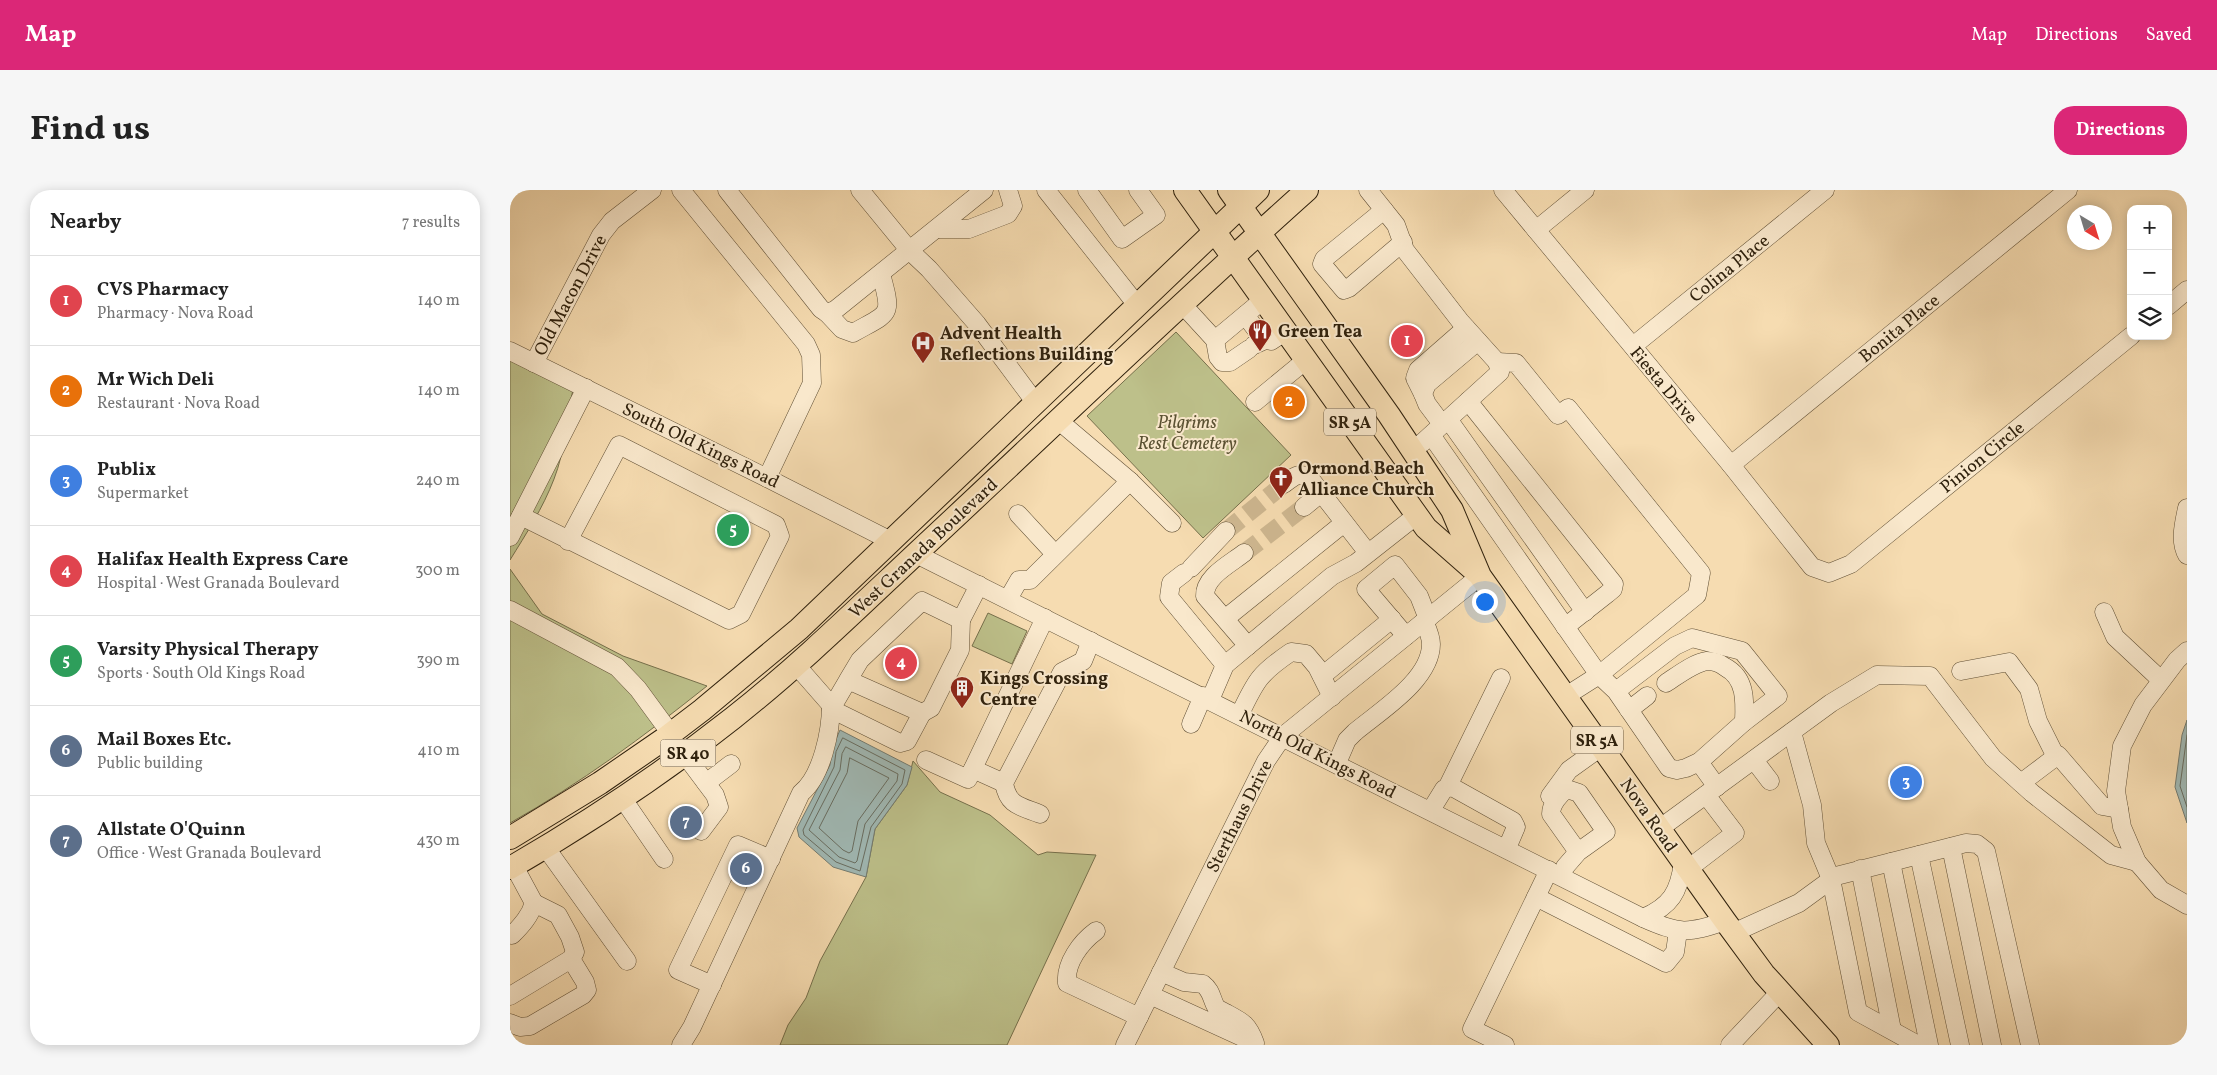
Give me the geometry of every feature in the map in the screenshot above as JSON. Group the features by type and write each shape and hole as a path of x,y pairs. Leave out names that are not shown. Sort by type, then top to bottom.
{"main road":[{"name":"SR 5A","path":"1185,190 1215,232"},
{"name":"West Granada Boulevard","path":"510,838 600,783 671,734 791,636 1137,304 1215,232 1235,198 1258,190"},
{"name":"West Granada Boulevard","path":"512,867 546,848 623,799 687,753 796,665 1059,421 1232,256 1307,190"},
{"name":"SR 5A","path":"1235,198 1259,232"},
{"name":"Nova Road","path":"1215,232 1426,528 1480,576"},
{"name":"Nova Road","path":"1259,232 1452,510 1480,576 1729,927 1780,992 1828,1045"},
{"path":"916,554 920,529 936,498"},
{"path":"874,594 889,563 891,541"},
{"path":"687,753 690,738 697,728 773,668 791,636"},
{"path":"565,836 581,817 666,757 670,746 671,734"}],"street":[{"name":"Old Macon Drive","path":"534,363 601,235 612,221 652,190"},
{"path":"681,190 806,344 811,354 812,383 767,478"},
{"path":"727,190 821,309 842,329 853,333 884,316 889,303 881,274"},
{"path":"860,190 910,251 929,269 977,324 1035,402"},
{"path":"827,313 835,310 881,274 984,190"},
{"path":"937,229 969,228 1008,214 1013,206 1008,190"},
{"path":"1046,190 1137,304"},
{"path":"1087,190 1122,238 1156,215 1138,190"},
{"path":"1368,190 1396,225 1405,250 1466,328 1497,362 1500,372 1413,452"},
{"name":"Fiesta Drive","path":"1503,190 1731,465 1812,567 1829,573"},
{"path":"1536,230 1585,190"},
{"name":"Colina Place","path":"1633,346 1825,190"},
{"name":"Bonita Place","path":"1731,465 2068,190"},
{"path":"1384,210 1324,259 1322,264 1344,290 1349,288 1402,242"},
{"path":"2172,303 2187,290"},
{"path":"1215,340 1263,300"},
{"path":"1182,304 1215,340 1218,356 1222,362 1230,362 1255,345 1267,339 1271,341 1286,331"},
{"path":"1245,315 1255,345"},
{"path":"1466,328 1418,370 1415,378 1427,404 1565,627 1599,675 1616,691 1670,768 1677,770 1699,762 1744,722 1776,698 1777,693 1742,651 1692,638 1675,646 1616,691"},
{"name":"Pinion Circle","path":"1829,573 1851,564 2127,339"},
{"path":"1423,394 1427,384 1478,341"},
{"name":"South Old Kings Road","path":"510,351 891,541"},
{"path":"1254,402 1306,360"},
{"path":"1497,362 1516,363 1558,414 1568,408 1701,573 1697,595 1599,675 1566,696"},
{"path":"510,537 586,388"},
{"path":"1468,401 1614,584 1613,589 1565,627"},
{"path":"1059,421 1130,481 1172,523"},
{"path":"1440,426 1585,612"},
{"path":"521,516 568,541 729,620 741,614 780,536 776,525 619,445 568,541"},
{"path":"1284,484 1295,475 1303,474 1309,477 1368,553"},
{"path":"1015,603 1019,580 1030,580 1130,481"},
{"path":"1304,507 1322,493"},
{"path":"2187,508 2183,531 2184,549 2187,555"},
{"path":"1018,514 1055,554"},
{"path":"1191,724 1225,665 1332,576 1356,562 1417,515"},
{"path":"1226,618 1344,523"},
{"path":"1225,665 1168,597 1171,583 1187,570 1226,531"},
{"path":"1244,553 1210,580 1205,588 1205,596 1226,618 1248,646"},
{"name":"North Old Kings Road","path":"916,554 1284,736 1643,918 1678,931 1729,927 1800,903 1836,876 1966,843 1977,844 1986,851 2030,1045"},
{"path":"1337,763 1347,740 1414,684 1428,658 1431,645 1419,596 1395,565 1366,589 1406,636"},
{"name":"Sterthaus Drive","path":"1125,1045 1266,761 1284,736 1480,576"},
{"path":"831,717 904,743 908,741 960,650 961,620 979,585"},
{"path":"681,1045 692,1027 712,985 801,793 800,783 808,760 860,660 922,601 961,620"},
{"path":"510,610 617,667 638,690 671,734"},
{"path":"2104,612 2115,637 2162,680"},
{"path":"926,760 968,779 1045,618"},
{"path":"1322,676 1392,619"},
{"path":"1040,814 1014,804 1008,798 1004,783 1062,672 1083,661 1092,641"},
{"path":"2187,651 2177,660 2143,705 2122,746 2116,791 2122,827 2137,862 2161,890 2187,905"},
{"path":"1240,714 1254,684 1268,668 1292,652 1306,654 1322,676 1332,697"},
{"path":"1666,683 1681,673 1706,661 1718,662 1731,670 1739,679 1744,693 1744,722"},
{"path":"1961,671 2009,662 2028,689 2038,721 2056,757"},
{"path":"796,665 831,705 831,717"},
{"path":"1659,829 1831,703 1877,675 1930,676 1993,758 2110,855 2137,862"},
{"path":"1431,810 1444,789 1447,788 1501,678"},
{"path":"848,680 926,711"},
{"path":"1629,710 1648,696"},
{"path":"1792,732 1812,805 1816,843 1831,879 1858,1012 1918,1045"},
{"path":"1575,855 1548,826 1543,813 1546,802 1569,770 1601,747"},
{"path":"687,753 715,795 719,807 701,831"},
{"path":"2021,783 2058,755 2102,806 2119,810"},
{"path":"1754,760 1770,781"},
{"path":"1643,918 1659,911 1672,899 1686,866 1736,833 1711,791 1699,762"},
{"path":"706,783 731,764"},
{"path":"973,769 1004,783"},
{"path":"1447,788 1452,787 1513,821 1516,827 1507,848"},
{"path":"1505,1045 1472,1029 1536,897 1555,873 1606,832 1578,793 1566,789 1561,792 1551,809 1551,814 1575,855"},
{"path":"623,799 664,859"},
{"path":"712,985 678,970 738,845 771,859"},
{"path":"1950,847 1992,1045"},
{"path":"546,848 627,961"},
{"path":"1919,855 1960,1045"},
{"path":"1891,862 1929,1045"},
{"path":"510,996 571,960 575,952 570,937 558,915 534,903 512,867"},
{"path":"1860,869 1892,1030"},
{"path":"1536,897 1666,963 1675,952 1678,931"},
{"path":"512,935 531,912 534,903"},
{"path":"1096,930 1083,940 1066,973 1067,983 1139,1017"},
{"path":"510,1023 520,1027 530,1026 583,995 587,990 585,982 571,960"},
{"path":"1161,972 1184,982 1203,984 1212,993 1216,1006 1215,1016"},
{"path":"1730,1045 1780,992"},
{"path":"1150,995 1215,1016 1257,1044"}],"green space":[{"name":"Pilgrims Rest Cemetery","path":"1176,332 1291,455 1203,538 1087,416"},
{"path":"510,358 573,389 558,468 550,490 510,560"},
{"path":"510,569 542,614 623,656 707,686 611,759 562,792 510,823"},
{"path":"988,613 1027,631 1012,664 972,646"},
{"path":"913,761 940,792 990,815 1038,855 1047,852 1096,855 1007,1045 780,1045 788,1025 806,998 820,961 866,877 875,829 907,785"}],"water":[{"path":"2187,720 2187,823 2175,787 2182,735"},
{"path":"840,730 912,767 907,785 875,829 866,877 833,867 799,837 797,828 830,765 831,751"}],"tunnel":[{"path":"1226,531 1284,484"},
{"path":"1244,553 1304,507"}],"place":[{"name":"CVS Pharmacy","path":"1407,341"},
{"name":"Green Tea","path":"1260,352"},
{"name":"Advent Health Reflections Building","path":"923,364"},
{"name":"Mr Wich Deli","path":"1289,402"},
{"name":"Ormond Beach Alliance Church","path":"1281,499"},
{"name":"Varsity Physical Therapy","path":"733,530"},
{"name":"Halifax Health Express Care","path":"901,663"},
{"name":"Kings Crossing Centre","path":"962,709"},
{"name":"Publix","path":"1906,782"},
{"name":"Allstate O'Quinn","path":"686,822"},
{"name":"Mail Boxes Etc.","path":"746,869"}]}
